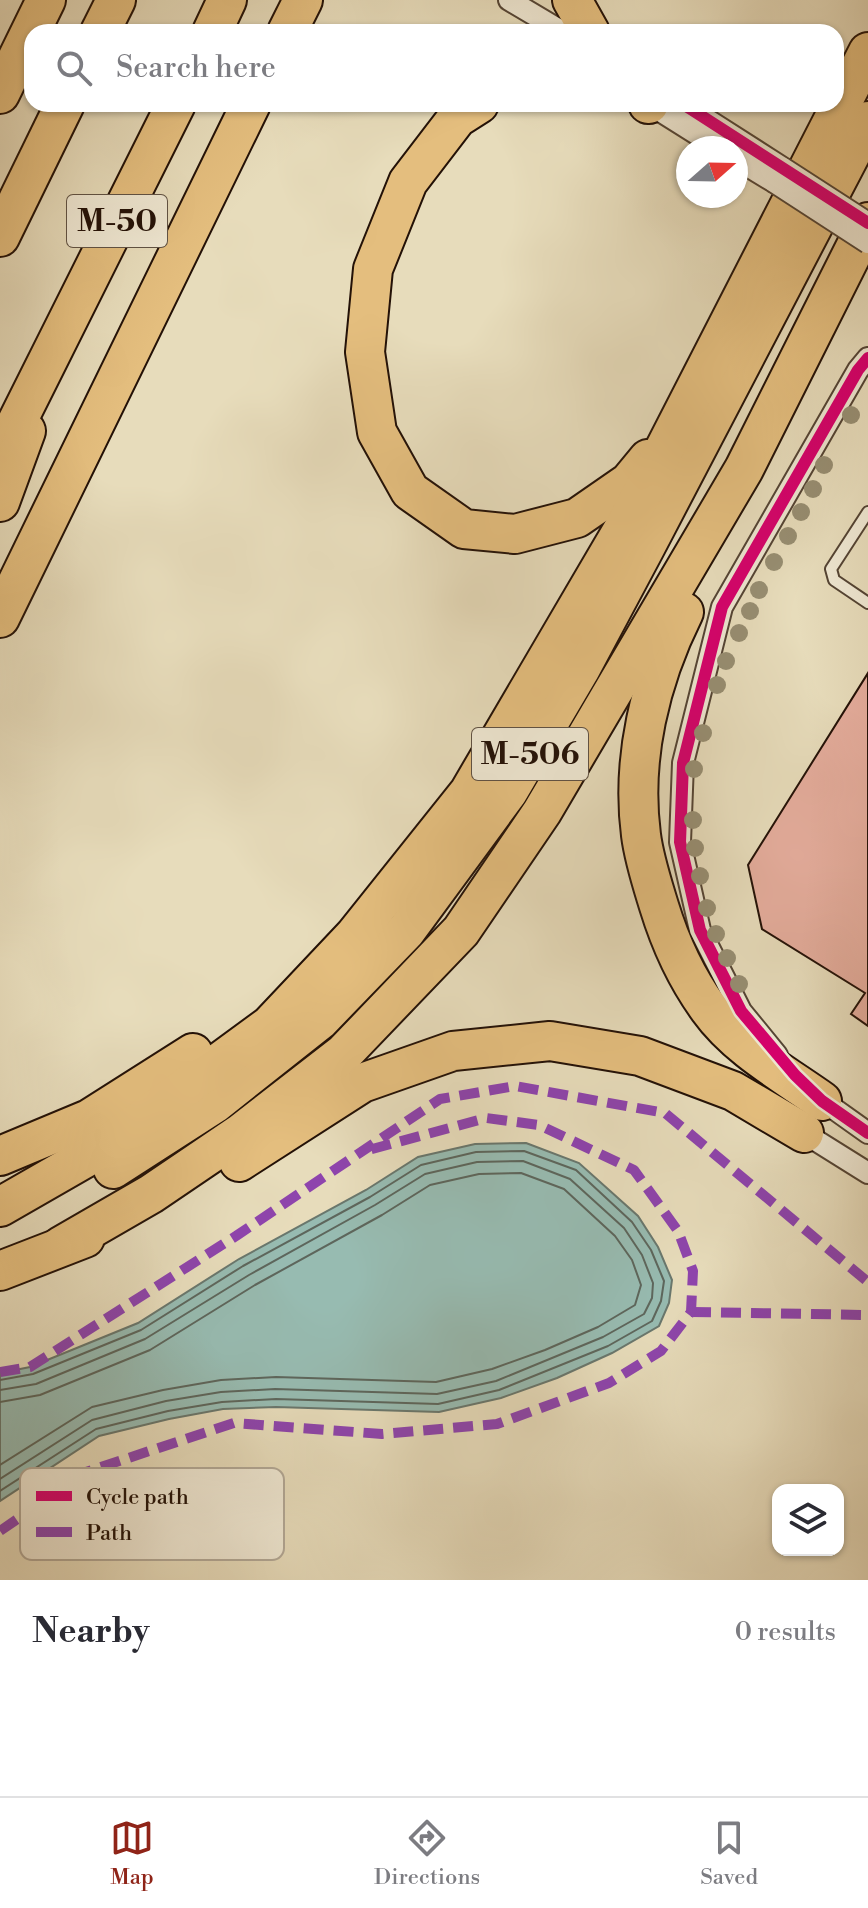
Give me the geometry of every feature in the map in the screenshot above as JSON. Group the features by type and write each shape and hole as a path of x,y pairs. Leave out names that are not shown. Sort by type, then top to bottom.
{"highway":[{"path":"0,46 21,0"},
{"path":"34,24 46,0"},
{"path":"104,24 116,0"},
{"path":"216,24 227,0"},
{"path":"291,24 303,0"},
{"path":"0,94 24,45"},
{"path":"844,99 868,52"},
{"name":"M-50","path":"0,237 61,112"},
{"name":"M-50","path":"0,456 172,112"},
{"path":"0,618 247,112"},
{"path":"466,112 457,118 408,182 373,269 365,352 377,432 410,491 464,529 515,534 577,518 629,482 675,426"},
{"path":"0,1207 101,1149 270,1025 354,936 469,792 626,524 837,112"},
{"name":"M-506","path":"0,1217 105,1175 214,1104 320,1020 406,931 508,792 581,668 868,121"},
{"name":"M-506","path":"0,1271 61,1246 151,1194 241,1133 344,1053 461,931 542,812 744,469 868,223"},
{"path":"0,502 59,338"},
{"path":"744,469 724,532 666,648 647,718 638,800 641,838 667,932 683,966 710,1010 813,1117"},
{"path":"0,1156 89,1119 262,1009 354,936"},
{"path":"61,1246 154,1217 362,1083 453,1051 550,1041 640,1056 813,1117"}],"street":[{"path":"509,0 559,22"},
{"path":"662,112 700,136"},
{"path":"694,112 868,243"},
{"path":"748,164 778,175 868,223"},
{"path":"868,358 858,370 722,607 683,763 680,842 700,930 721,977 741,1011 795,1075 813,1117 868,1173"},
{"path":"813,1117 868,1133"}],"lane":[{"path":"868,512 831,569 834,580 868,603"}],"water":[{"path":"526,1143 579,1163 638,1216 658,1247 672,1280 669,1303 659,1326 612,1353 557,1378 501,1398 439,1412 276,1407 223,1409 99,1436 50,1468 20,1468 20,1488 0,1501 0,1373 30,1367 138,1323 239,1259 366,1190 418,1157 475,1144"}],"building":[{"path":"868,673 868,1026 851,1014 865,993 762,929 748,865"}],"marked path":[{"path":"0,1372 30,1367 236,1236 440,1099 515,1086 665,1113 868,1282"},
{"path":"98,1468 234,1423 382,1434 497,1424 609,1383 661,1351 691,1312 693,1271 678,1231 634,1170 539,1125 486,1118 361,1152"},
{"path":"691,1312 868,1315"},
{"path":"0,1531 20,1517"}],"cycle path":[{"path":"695,112 868,223"},
{"path":"868,358 858,370 722,607 683,763 680,842 700,930 741,1011 795,1075 822,1101 868,1133"}]}
